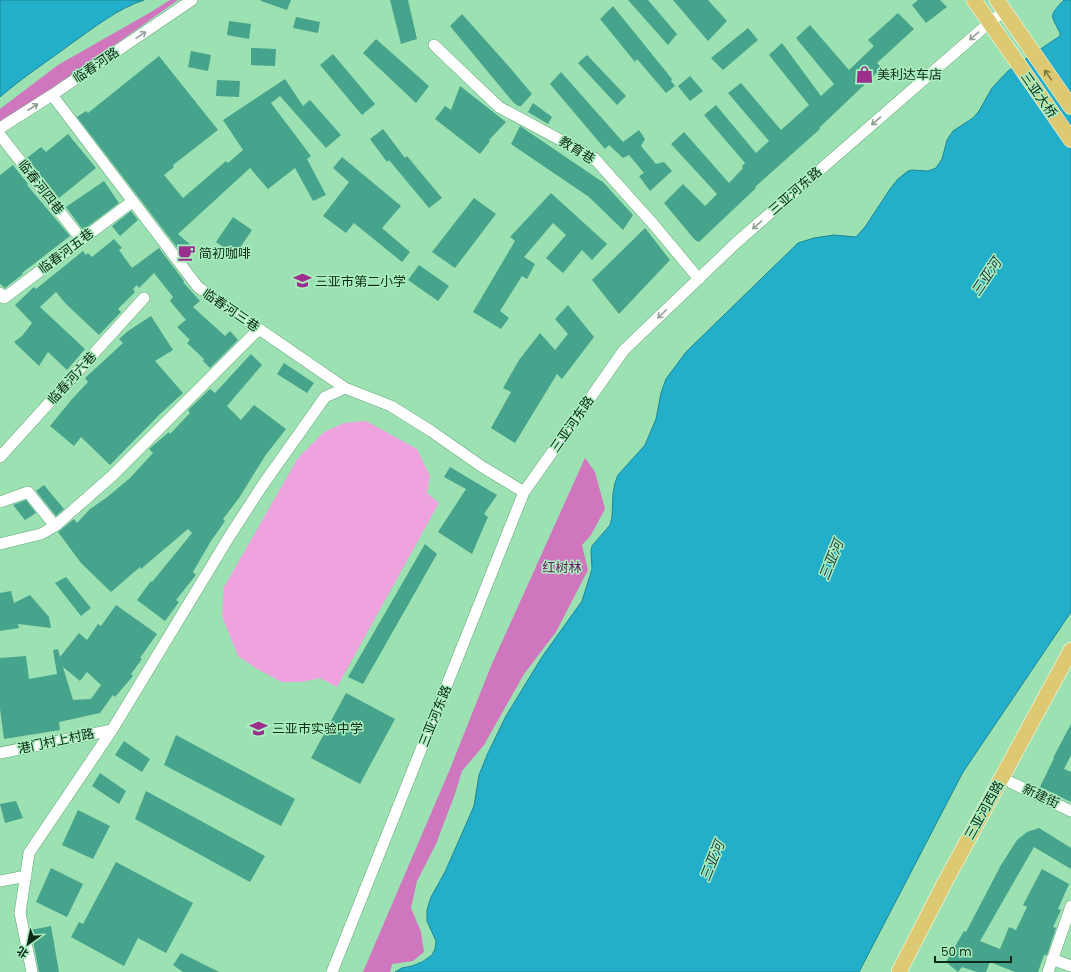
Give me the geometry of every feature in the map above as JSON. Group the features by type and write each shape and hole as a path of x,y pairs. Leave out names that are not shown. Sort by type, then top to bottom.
{"main road":[{"name":"三亚大桥","path":"974,0 1071,140"},
{"name":"三亚大桥","path":"1001,4 1023,40 1071,107"},
{"name":"三亚河西路","path":"899,972 976,824 1071,650"},
{"name":"三亚河西路","path":"909,972 1071,667"}],"street":[{"name":"临春河路","path":"0,128 52,95 192,0"},
{"name":"三亚河东路","path":"332,972 524,492 624,350 737,242 989,23 1001,4"},
{"name":"教育巷","path":"434,45 499,107 594,158 654,225 699,279"},
{"name":"临春河三巷","path":"52,95 198,287 345,388 391,406 524,492"},
{"name":"临春河四巷","path":"0,135 81,239"},
{"name":"临春河五巷","path":"0,293 4,298 133,201"},
{"name":"临春河六巷","path":"0,457 144,298"},
{"path":"0,544 41,534 56,526 112,476 259,329"},
{"path":"31,972 20,913 29,853 112,730 233,530 262,486 325,397 345,388"},
{"path":"0,502 28,492 56,526"},
{"name":"港门村上村路","path":"0,753 112,730"},
{"name":"新建街","path":"1010,782 1071,811"},
{"path":"0,881 26,876"},
{"path":"1048,972 1071,906"},
{"path":"1052,959 1071,966"}],"shaded area":[{"path":"366,421 417,449 430,476 427,493 439,503 337,687 320,678 302,682 282,682 257,669 238,656 222,616 224,587 298,458 324,432 344,423"}],"green space":[{"path":"170,0 178,0 0,126 0,109 58,65"},
{"name":"红树林","path":"585,458 595,472 605,509 591,535 582,545 588,570 556,632 524,674 484,745 462,771 436,844 417,881 411,908 421,932 424,952 413,961 392,964 390,972 363,972 450,769 491,666"}],"water":[{"path":"0,0 144,0 115,13 0,97"},
{"name":"三亚河","path":"1064,0 1071,0 1071,612 963,772 859,972 395,972 402,968 422,962 432,955 435,949 436,941 427,921 427,910 431,897 445,872 474,806 479,775 506,716 542,657 582,601 592,569 592,546 610,525 612,517 613,493 618,475 645,445 656,419 661,393 666,379 686,352 798,243 814,238 834,235 856,237 865,227 898,179 908,171 928,171 936,168 942,159 947,140 953,131 973,118 979,111 992,88 1008,71 1060,36 1053,19 1053,13"}],"building":[{"path":"261,0 291,0 287,10"},
{"path":"390,0 408,0 417,39 401,44"},
{"path":"628,0 648,0 677,34 668,45"},
{"path":"673,0 708,0 727,21 708,41"},
{"path":"918,0 940,0 947,7 926,23 912,5"},
{"path":"613,6 672,79 671,81 675,86 666,93 637,59 635,62 600,19"},
{"path":"898,13 914,29 877,63 882,68 819,128 820,129 755,187 756,188 699,242 695,240 664,203 683,184 705,206 717,194 671,144 684,132 729,183 743,168 742,166 745,163 704,115 716,105 756,153 769,141 728,93 741,83 781,130 809,105 769,55 782,43 821,96 834,84 796,38 810,25 849,70 874,46 868,40"},
{"path":"462,14 532,94 521,106 518,106 513,102 450,26"},
{"path":"296,17 320,22 318,33 293,28"},
{"path":"229,21 251,24 249,39 227,35"},
{"path":"748,28 758,40 723,70 711,58"},
{"path":"376,39 429,86 416,103 363,53"},
{"path":"251,48 276,49 275,66 251,65"},
{"path":"191,51 211,55 208,71 188,67"},
{"path":"333,54 375,104 362,115 320,65"},
{"path":"587,55 626,96 617,105 578,63"},
{"path":"159,56 218,130 173,165 174,167 164,175 183,198 226,161 228,163 243,150 223,120 285,79 303,106 310,100 341,135 326,148 280,96 271,103 311,156 307,159 326,195 313,201 295,168 268,189 250,168 178,234 193,247 185,257 77,117 86,111 88,113"},
{"path":"561,72 623,142 639,130 645,139 641,146 656,164 664,162 672,171 650,191 639,176 644,173 629,155 623,158 609,145 605,149 550,84"},
{"path":"690,76 703,91 690,101 678,86"},
{"path":"217,80 240,81 239,97 216,96"},
{"path":"460,86 506,122 489,140 490,141 480,154 435,119 445,106 451,110"},
{"path":"533,103 552,117 548,124 528,112"},
{"path":"520,126 602,181 633,215 623,230 589,197 511,144"},
{"path":"383,129 405,158 407,156 442,198 429,208 389,160 387,162 370,139"},
{"path":"68,134 96,168 59,198 27,158 41,147 46,152"},
{"path":"342,157 401,206 382,228 410,252 402,262 354,223 346,233 323,216 349,182 333,168"},
{"path":"13,165 28,184 27,185 70,236 5,288 0,284 0,175"},
{"path":"104,181 119,203 83,230 66,207"},
{"path":"551,193 607,244 592,260 582,250 563,273 546,258 566,235 553,223 524,257 535,264 527,279 522,276 500,311 509,318 501,329 473,312 515,241 510,237"},
{"path":"474,198 496,214 455,268 432,252"},
{"path":"131,211 138,220 120,236 112,226"},
{"path":"233,217 252,230 235,255 216,242"},
{"path":"645,228 670,260 619,314 592,280"},
{"path":"114,239 122,248 119,250 132,268 159,248 184,281 183,282 200,301 193,307 225,336 230,331 238,340 210,368 203,361 204,359 187,343 190,340 177,327 186,320 170,301 173,297 154,273 139,288 137,285 133,289 135,292 118,309 121,312 99,335 66,304 56,292 40,307 85,349 67,370 48,352 39,366 14,342 22,336 32,323 15,305 34,287 36,289 83,251 86,255 88,253 92,257"},
{"path":"419,265 449,286 438,301 408,280"},
{"path":"568,305 594,337 562,379 557,374 515,443 491,428 511,392 503,388 519,360 540,333 555,350 568,334 555,319"},
{"path":"151,316 173,350 155,361 183,393 110,465 81,437 74,446 50,426 88,382 85,378 123,343 119,339 128,331"},
{"path":"251,354 262,365 227,406 241,420 254,405 286,429 265,456 239,498 223,519 225,521 211,541 193,572 196,575 176,600 179,602 165,621 137,600 151,581 152,582 192,533 188,529 111,592 81,563 58,532 74,519 77,523 90,509 130,478 153,453 149,449 169,432 170,434 190,413 188,410 210,389 215,393"},
{"path":"284,363 314,383 307,393 277,374"},
{"path":"450,467 497,495 484,514 488,517 472,554 438,532 466,489 444,477"},
{"path":"44,485 64,509 56,516 36,491"},
{"path":"26,500 36,513 25,520 13,505"},
{"path":"425,544 437,554 363,684 348,677"},
{"path":"66,577 91,608 81,616 55,583"},
{"path":"11,591 14,603 30,595 49,617 51,628 18,624 19,628 0,631 0,593"},
{"path":"116,605 157,634 140,658 142,659 131,674 133,676 115,697 113,695 100,713 59,722 60,730 4,739 0,709 0,658 26,656 29,679 57,674 53,650 58,649 60,657 79,633 87,640 98,624 101,626","holes":["63,667 80,681 87,672 101,685 91,699 73,700"]},
{"path":"346,693 395,719 360,784 311,758"},
{"path":"1071,724 1071,755 1064,769 1071,772 1071,802 1040,787"},
{"path":"176,735 295,799 281,826 164,765"},
{"path":"124,741 150,759 142,772 115,755"},
{"path":"100,773 126,791 119,804 92,786"},
{"path":"146,791 265,856 250,882 135,819"},
{"path":"16,801 23,818 5,823 0,804"},
{"path":"78,810 110,826 93,859 62,845"},
{"path":"1039,828 1071,848 1071,869 1034,847 980,941 1000,949 1009,927 1016,930 1027,907 1023,905 1042,869 1069,884 1058,909 1061,910 1053,927 1056,928 1047,955 1044,955 1038,972 1015,972 990,962 986,972 977,972 962,967 958,972 946,962 964,931 966,932 1001,865 1017,840 1027,832"},
{"path":"116,862 193,903 166,953 138,938 124,966 71,937 79,922 83,924"},
{"path":"51,868 83,884 67,917 36,902"},
{"path":"51,926 59,972 39,972 31,930"},
{"path":"181,953 219,972 183,972 173,965"}],"place":[{"name":"美利达车店","path":"864,74"},
{"name":"简初咖啡","path":"186,253"},
{"name":"三亚市第二小学","path":"302,281"},
{"name":"三亚市实验中学","path":"259,728"}]}
